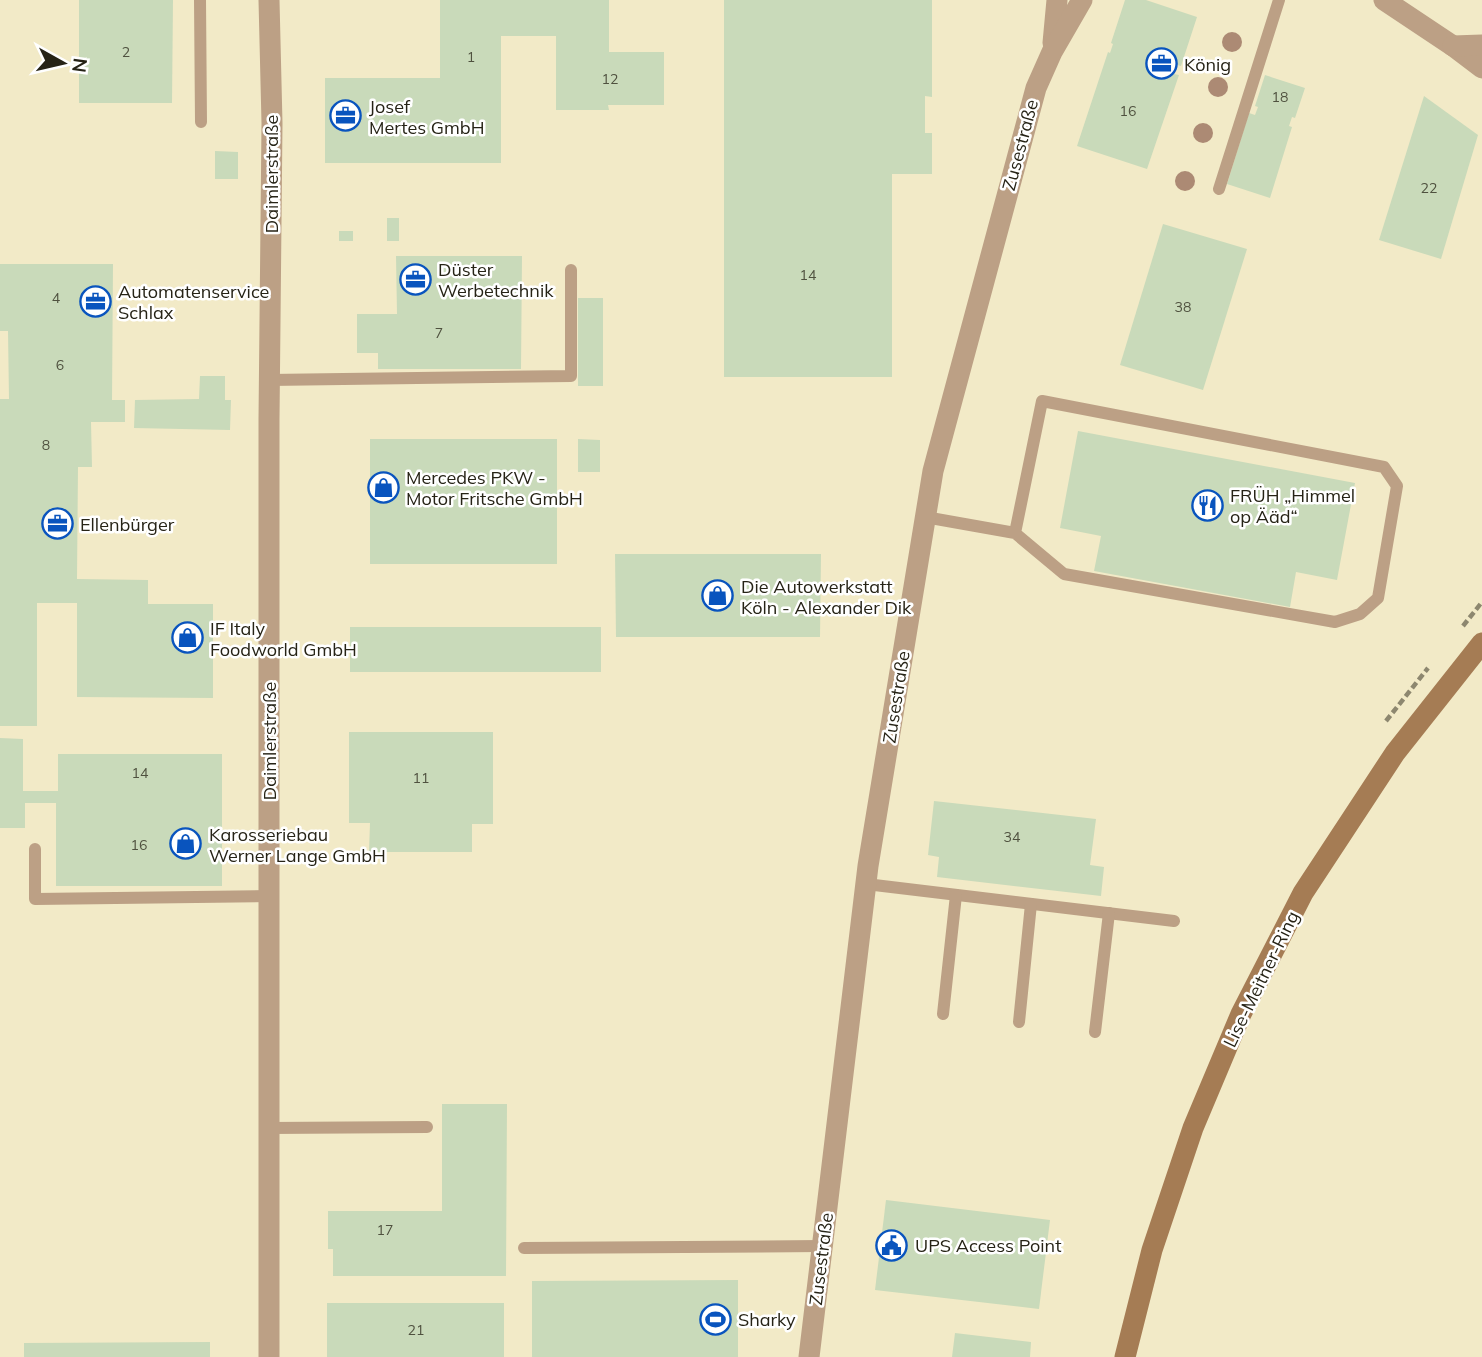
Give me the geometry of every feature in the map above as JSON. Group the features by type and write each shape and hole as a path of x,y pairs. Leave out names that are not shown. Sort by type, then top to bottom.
{"main road":[{"name":"Lise-Meitner-Ring","path":"1125,1357 1152,1250 1185,1153 1241,1014 1303,893 1395,753 1482,643"}],"street":[{"name":"Daimlerstraße","path":"269,1357 270,0"},
{"name":"Zusestraße","path":"1052,52 1057,0"},
{"name":"Zusestraße","path":"809,1357 866,884 933,471 1036,88 1052,52 1082,0"},
{"path":"1384,0 1482,68"},
{"path":"1453,46 1482,45"}],"lane":[{"path":"200,0 201,122"},
{"path":"1219,189 1279,0"},
{"path":"269,380 571,376 571,270"},
{"path":"925,517 1015,533 1064,574 1335,622 1360,614 1378,597 1397,486 1384,467 1042,401 1015,533"},
{"path":"35,849 35,899 269,896"},
{"path":"866,884 1174,921"},
{"path":"943,1014 956,895"},
{"path":"1019,1022 1031,904"},
{"path":"1095,1032 1109,913"},
{"path":"269,1128 427,1127"},
{"path":"524,1248 822,1246"}],"building":[{"path":"79,0 173,0 172,103 79,103"},
{"path":"440,0 609,0 609,52 664,52 664,105 608,105 609,110 556,110 556,36 501,36 501,163 325,163 325,78 440,78"},
{"path":"724,0 932,0 932,97 925,96 925,133 932,133 932,174 892,174 892,377 724,377"},
{"path":"1125,0 1146,0 1197,17 1181,66 1177,65 1174,74 1179,75 1147,169 1077,146 1113,44 1111,43"},
{"path":"1265,75 1305,88 1295,118 1292,117 1289,126 1292,127 1270,198 1227,184 1249,113 1255,115 1258,107 1255,106"},
{"path":"1424,96 1478,135 1441,259 1379,240"},
{"path":"215,151 238,152 238,179 215,179"},
{"path":"387,218 399,218 399,241 387,241"},
{"path":"1163,224 1247,249 1203,390 1120,365"},
{"path":"339,231 353,231 353,241 339,241"},
{"path":"396,256 522,256 521,369 378,369 378,353 357,353 357,314 397,314"},
{"path":"0,264 113,264 112,400 125,400 125,422 91,422 92,467 78,467 77,579 148,580 148,604 213,604 213,698 77,697 77,603 37,603 37,726 0,726 0,399 9,399 8,331 0,331"},
{"path":"578,298 603,298 603,386 578,386"},
{"path":"200,376 225,376 225,400 231,400 230,430 134,428 135,400 199,399"},
{"name":"FRÜH „Himmel op Ääd“","path":"1078,431 1355,483 1337,580 1296,572 1290,607 1094,571 1101,536 1060,528"},
{"path":"370,439 557,439 557,564 370,564"},
{"path":"578,439 600,440 600,472 578,472"},
{"name":"Die Autowerkstatt Köln - Alexander Dik","path":"615,554 821,554 820,637 616,637"},
{"path":"350,627 601,627 601,672 350,672"},
{"path":"349,732 493,732 493,824 472,824 472,852 369,852 370,823 349,823"},
{"path":"0,738 23,739 23,791 58,791 58,754 222,754 222,886 56,886 56,803 25,803 25,828 0,828"},
{"path":"934,801 1096,819 1090,865 1104,867 1101,896 937,877 939,857 928,855"},
{"path":"442,1104 507,1104 506,1276 333,1276 333,1249 328,1249 328,1211 442,1211"},
{"path":"886,1200 1050,1220 1039,1309 875,1290"},
{"path":"738,1280 738,1357 532,1357 532,1281"},
{"path":"327,1303 504,1303 504,1357 327,1357"},
{"path":"955,1333 1031,1342 1030,1357 952,1357"},
{"path":"210,1342 210,1357 24,1357 24,1343"}],"place":[{"name":"König","path":"1161,64"},
{"name":"Josef Mertes GmbH","path":"346,116"},
{"name":"Düster Werbetechnik","path":"415,279"},
{"name":"Automatenservice Schlax","path":"95,301"},
{"name":"Mercedes PKW - Motor Fritsche GmbH","path":"383,487"},
{"name":"FRÜH „Himmel op Ääd“","path":"1207,505"},
{"name":"Ellenbürger","path":"57,524"},
{"name":"Die Autowerkstatt Köln - Alexander Dik","path":"718,596"},
{"name":"IF Italy Foodworld GmbH","path":"187,638"},
{"name":"Karosseriebau Werner Lange GmbH","path":"186,844"},
{"name":"UPS Access Point","path":"892,1245"},
{"name":"Sharky","path":"715,1319"}]}
